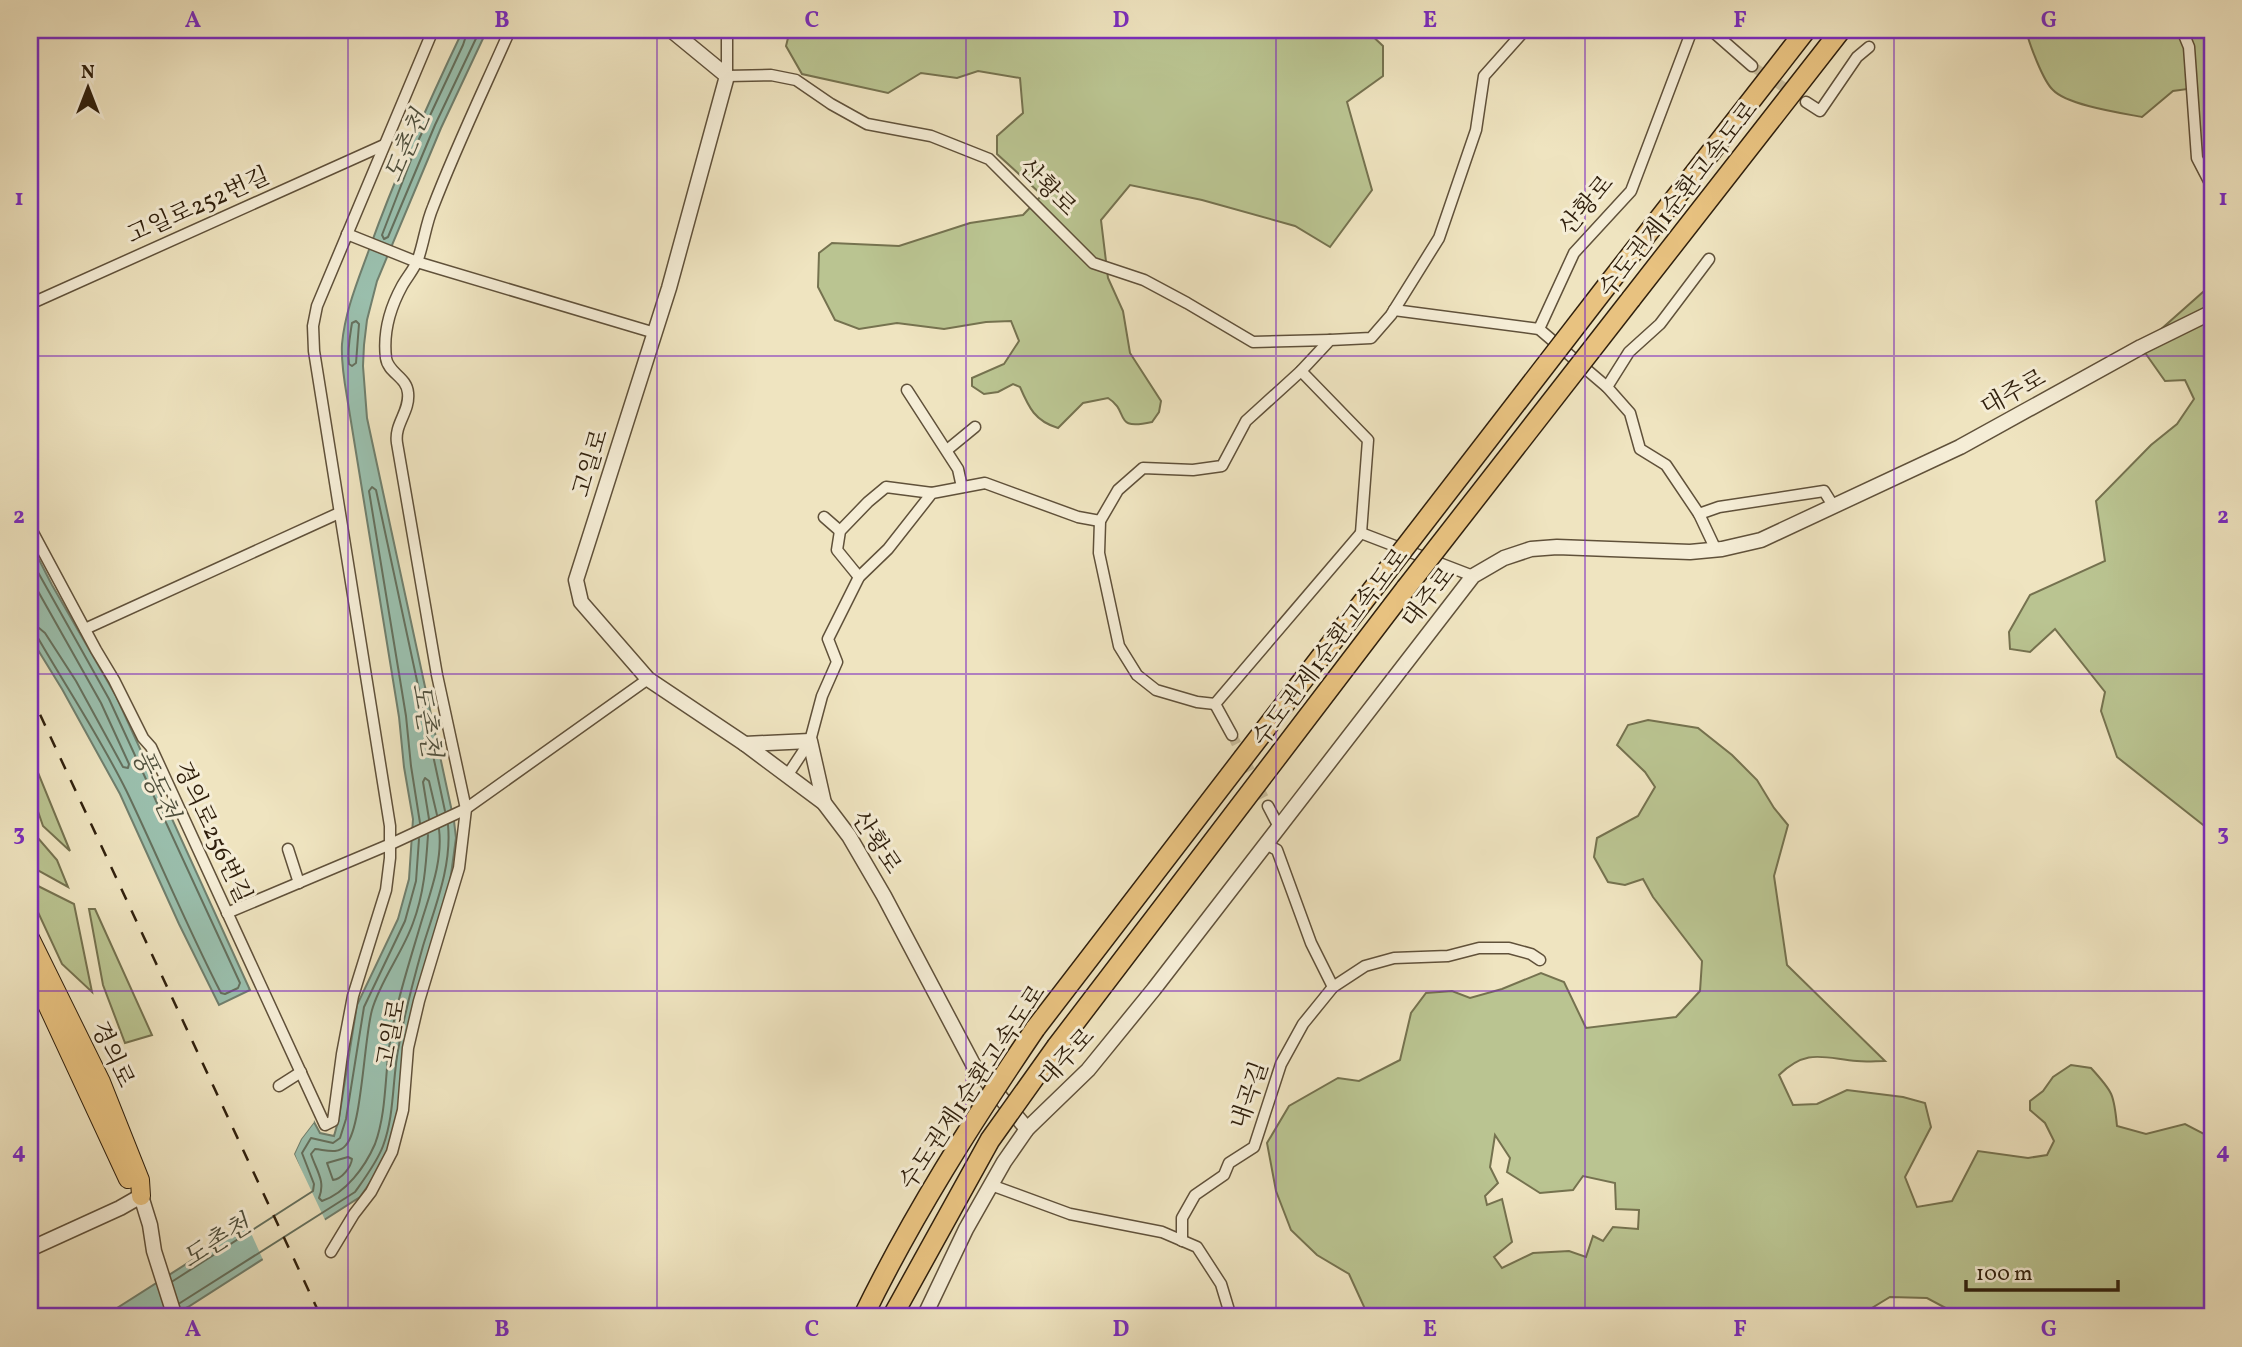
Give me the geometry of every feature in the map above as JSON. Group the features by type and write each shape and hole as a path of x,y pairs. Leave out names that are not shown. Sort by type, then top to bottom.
{"highway":[{"name":"수도권제1순환고속도로","path":"863,1317 929,1192 972,1121 1035,1029 1806,30"},
{"name":"수도권제1순환고속도로","path":"892,1317 990,1140 1057,1046 1406,588 1840,30"}],"main road":[{"name":"경의로","path":"30,938 101,1082 140,1180 141,1196"},
{"name":"경의로","path":"30,968 123,1170 141,1196"}],"street":[{"path":"391,844 314,351 313,326 317,306 433,30"},
{"path":"414,261 432,209 510,30"},
{"path":"671,30 727,76"},
{"name":"고일로","path":"727,30 727,76 696,196 576,580 581,602 648,679 788,776"},
{"name":"산황로","path":"727,76 771,75 796,80 867,124 931,136 989,159 1093,263 1144,281 1188,303 1253,342 1371,338 1394,310 1439,238 1476,130 1484,76 1525,30"},
{"name":"산황로","path":"1539,329 1574,253 1631,191 1692,30"},
{"path":"1711,30 1752,66"},
{"path":"2182,30 2189,47 2197,158 2212,187"},
{"path":"1806,102 1820,111 1857,57 1869,47"},
{"name":"고일로252번길","path":"30,303 384,145"},
{"path":"347,234 414,261 655,333"},
{"path":"1607,387 1629,352 1660,324 1709,259"},
{"name":"고일로","path":"331,1252 371,1192 392,1152 403,1110 405,1069 413,1027 460,868 465,809 437,675 395,434 407,408 408,391 405,382 394,373 386,360 387,320 414,261"},
{"path":"1394,310 1539,329 1607,387 1630,413 1640,449 1666,465 1699,514 1716,550"},
{"name":"대주로","path":"924,1317 966,1229 1004,1162 1027,1129 1088,1070 1154,989 1473,576 1504,558 1531,549 1557,547 1690,552 1716,550 1761,540 1960,447 2141,347 2212,312"},
{"path":"1215,704 1197,702 1156,690 1137,675 1119,646 1098,554 1100,521 1118,490 1143,468 1193,470 1222,466 1247,421 1330,340"},
{"path":"1215,704 1361,533 1368,440 1301,371"},
{"path":"906,390 958,469 962,487"},
{"path":"947,450 975,427"},
{"path":"859,577 837,550 840,531 886,487 932,494 985,483 1079,517 1100,521"},
{"path":"1699,514 1719,507 1824,491 1833,506"},
{"path":"788,776 810,741 822,696 837,662 828,639 859,577 888,549 932,494"},
{"path":"85,629 339,513"},
{"path":"824,517 840,531"},
{"name":"경의로256번길","path":"30,527 143,738 151,747 325,1125 333,1121 353,996 386,890 391,844"},
{"path":"1361,533 1473,576"},
{"path":"227,913 391,844 465,809 648,679"},
{"path":"1215,704 1232,736"},
{"path":"745,744 810,741"},
{"path":"810,741 824,803"},
{"name":"산황로","path":"788,776 824,803 849,836 884,896 974,1066 1027,1129"},
{"path":"1268,806 1279,827"},
{"path":"1266,844 1278,850 1311,943 1333,987 1365,966 1394,958 1448,956 1479,948 1509,948 1531,954 1539,960"},
{"path":"288,849 299,883"},
{"name":"내곡길","path":"1182,1241 1182,1218 1195,1195 1224,1175 1228,1163 1254,1147 1281,1064 1303,1024 1333,987"},
{"path":"279,1086 301,1072"},
{"path":"991,1185 1070,1213 1162,1233 1197,1247 1221,1284 1231,1317"},
{"path":"30,1249 141,1196 174,1317"}],"shaded area":[{"path":"790,30 1366,30 1383,46 1383,76 1347,102 1372,190 1330,247 1295,226 1202,200 1130,185 1101,220 1108,278 1123,311 1130,353 1161,401 1159,412 1152,422 1131,424 1123,419 1115,403 1108,398 1083,403 1058,428 1044,422 1034,413 1020,387 1013,384 998,392 984,394 972,386 972,378 1004,364 1019,341 1011,321 944,329 897,323 859,329 835,320 818,287 819,253 832,243 899,246 970,223 1023,215 1042,195 997,154 997,136 1023,113 1020,78 978,71 957,78 921,73 888,93 802,74 786,46"},
{"path":"2026,30 2212,30 2212,171 2204,158 2187,89 2173,91 2142,117 2070,100 2053,90 2045,79"},
{"path":"2212,284 2212,832 2117,757 2101,711 2105,692 2055,629 2030,652 2010,649 2009,632 2030,595 2105,561 2096,501 2151,445 2177,424 2194,399 2185,380 2165,381 2141,347"},
{"path":"1648,720 1698,728 1732,755 1757,780 1788,825 1774,876 1787,965 1885,1061 1816,1057 1798,1061 1779,1075 1793,1105 1817,1104 1847,1090 1903,1097 1925,1103 1931,1127 1905,1177 1917,1207 1952,1201 1978,1151 2028,1158 2047,1155 2054,1141 2045,1123 2030,1110 2030,1101 2043,1091 2053,1077 2071,1065 2091,1068 2111,1094 2117,1126 2146,1134 2185,1124 2212,1138 2212,1317 1985,1317 1955,1313 1927,1298 1890,1297 1857,1317 1364,1317 1366,1311 1349,1274 1317,1255 1291,1230 1276,1191 1267,1143 1289,1106 1338,1078 1359,1081 1400,1060 1411,1013 1426,993 1452,991 1470,998 1502,989 1541,973 1564,982 1586,1028 1676,1017 1700,991 1702,961 1653,897 1643,879 1625,885 1608,882 1594,857 1597,838 1638,816 1655,787 1645,772 1617,745 1628,725","holes":["1495,1135 1510,1158 1507,1172 1540,1193 1573,1190 1583,1176 1615,1183 1616,1209 1639,1210 1638,1229 1613,1227 1603,1241 1593,1236 1586,1257 1569,1251 1533,1253 1502,1268 1494,1257 1512,1242 1502,1199 1487,1205 1485,1196 1498,1183 1490,1167"]},
{"path":"30,753 70,851 43,826 30,788"},
{"path":"30,826 57,860 68,887 30,866"},
{"path":"30,882 74,904 92,992 62,964 30,895"},
{"path":"89,909 95,909 152,1035 125,1043 103,985"}],"water":[{"name":"도촌천","path":"463,30 487,30 441,128 377,281 364,345 367,418 456,838 450,882 390,1149 360,1197 188,1307 166,1317 103,1317 307,1187 294,1154 314,1122 320,1133 334,1136 357,1005 398,919 409,879 413,819 342,364 342,344 353,294 380,219"},
{"name":"풍동천","path":"30,542 116,696 250,990 219,1005 120,794 30,637"}],"pier":[{"path":"313,1119 314,1122 294,1154 326,1222 264,1262 246,1222 303,1186 291,1154 298,1138"}],"tunnel":[{"path":"1752,66 1806,102"},
{"path":"1232,735 1268,806"}],"railway":[{"path":"30,693 321,1317"}]}
